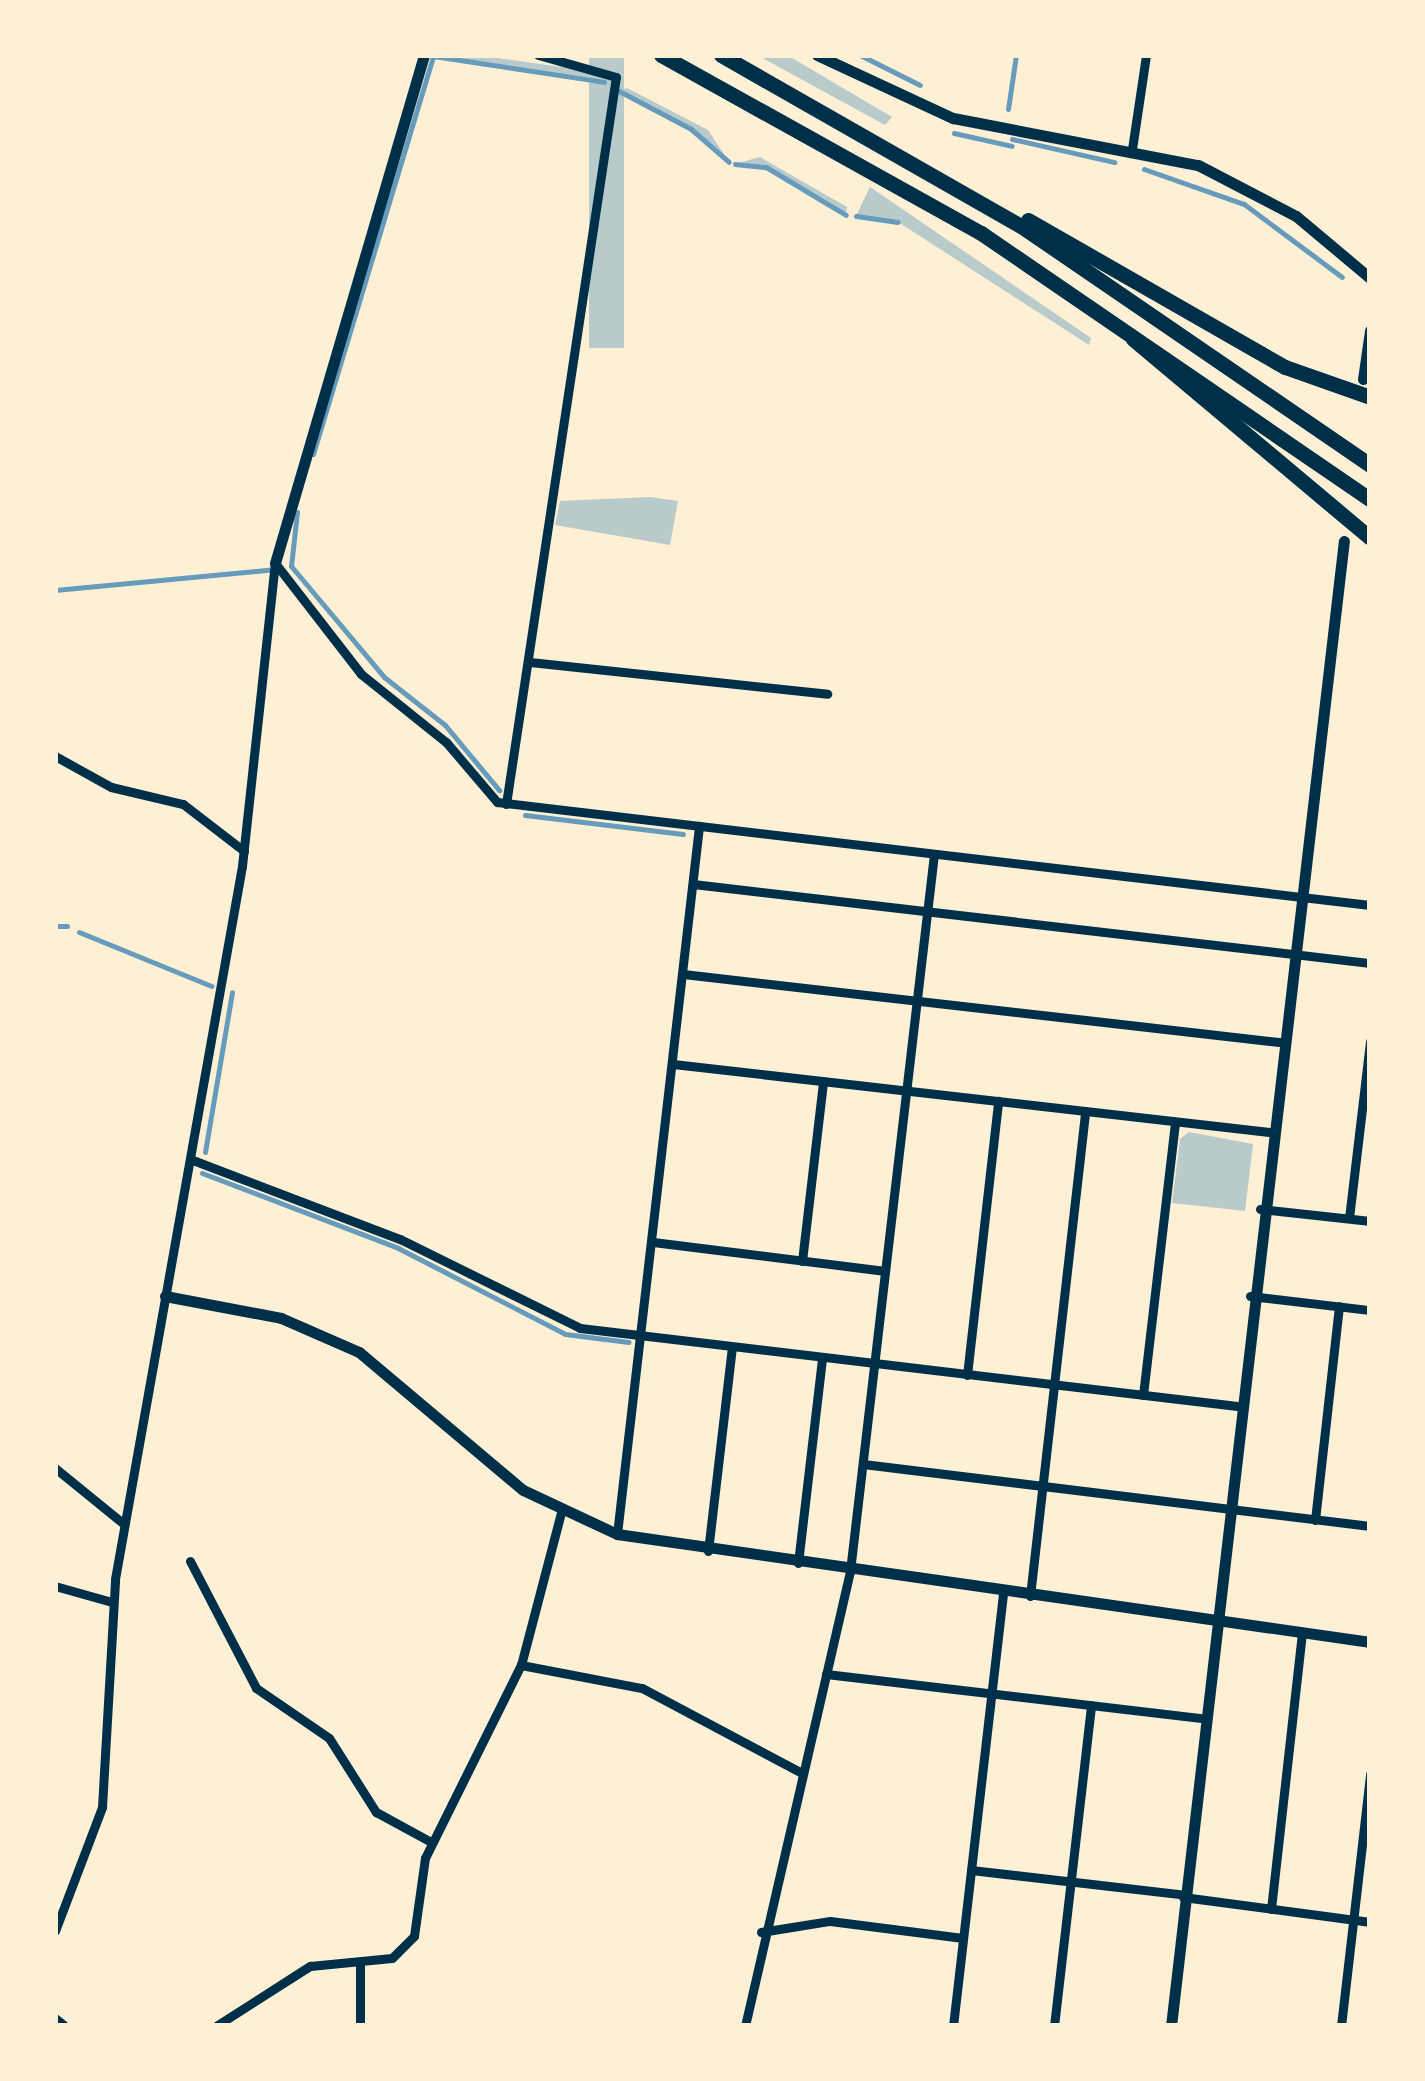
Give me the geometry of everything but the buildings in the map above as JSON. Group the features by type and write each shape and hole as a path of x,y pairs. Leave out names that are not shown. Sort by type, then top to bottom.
{"highway":[{"path":"661,55 894,180 1120,324 1370,500"},
{"path":"721,55 1285,368 1370,397"},
{"path":"969,194 1370,466"},
{"path":"1120,324 1370,538"}],"street":[{"path":"55,1932 102,1807 112,1602 244,851 275,563 424,55"},
{"path":"506,804 616,77 538,55"},
{"path":"817,55 953,118 1132,148 1257,192 1370,278"},
{"path":"1132,148 1146,55"},
{"path":"1363,379 1370,330"},
{"path":"1171,2026 1180,1896 1211,1622 1289,954 1344,542"},
{"path":"275,563 360,674 506,804 1370,905"},
{"path":"530,662 827,694"},
{"path":"55,756 111,786 183,804 244,851"},
{"path":"617,1534 699,826"},
{"path":"745,2026 761,1932 850,1571 934,854"},
{"path":"693,884 1370,963"},
{"path":"683,974 1279,1042"},
{"path":"1350,1218 1370,1041"},
{"path":"673,1064 1269,1132"},
{"path":"802,1261 823,1082"},
{"path":"967,1374 998,1101"},
{"path":"1030,1596 1086,1111"},
{"path":"1144,1395 1176,1122"},
{"path":"190,1159 400,1240 564,1324 642,1337 1238,1406"},
{"path":"1260,1208 1370,1221"},
{"path":"652,1242 886,1272"},
{"path":"164,1296 281,1318 359,1352 494,1469 561,1512 617,1534 798,1564 1370,1642"},
{"path":"1250,1296 1370,1310"},
{"path":"1315,1520 1340,1306"},
{"path":"708,1551 732,1347"},
{"path":"798,1564 822,1358"},
{"path":"863,1464 1370,1526"},
{"path":"55,1468 124,1524"},
{"path":"216,2026 310,1966 392,1958 414,1936 432,1842 520,1664 561,1512"},
{"path":"190,1561 256,1688 328,1738 376,1812 432,1842"},
{"path":"55,1586 112,1602"},
{"path":"953,2026 1003,1593"},
{"path":"1271,1909 1302,1634"},
{"path":"520,1664 642,1688 800,1772"},
{"path":"826,1674 1201,1718"},
{"path":"1054,2026 1091,1705"},
{"path":"1341,2026 1370,1774"},
{"path":"971,1870 1370,1922"},
{"path":"761,1932 830,1921 963,1938"},
{"path":"360,1962 360,2026"},
{"path":"55,2018 65,2026"}],"shaded area":[{"path":"477,55 597,72 604,82 437,57"},
{"path":"589,55 624,55 624,348 589,348"},
{"path":"757,55 787,55 892,117 885,125"},
{"path":"627,88 708,130 729,162 691,129 619,91"},
{"path":"760,157 847,207 846,215 767,167 735,164"},
{"path":"870,187 1091,338 1089,345 898,222 856,216"},
{"path":"650,497 678,501 670,545 555,525 560,501"},
{"path":"1189,1132 1253,1144 1245,1211 1172,1203 1180,1139"}],"waterway":[{"path":"860,55 920,85"},
{"path":"1008,109 1016,55"},
{"path":"313,454 433,56 604,82"},
{"path":"619,91 691,129 729,162"},
{"path":"954,133 1012,146"},
{"path":"1012,139 1114,162"},
{"path":"735,164 766,167 846,215"},
{"path":"1144,169 1244,204 1342,277"},
{"path":"856,216 898,222"},
{"path":"297,512 291,566 384,677 445,725 499,790"},
{"path":"55,590 276,569"},
{"path":"525,815 683,834"},
{"path":"55,926 67,926"},
{"path":"79,932 211,986"},
{"path":"205,1152 232,992"},
{"path":"202,1173 398,1248 565,1334 629,1342"}]}
